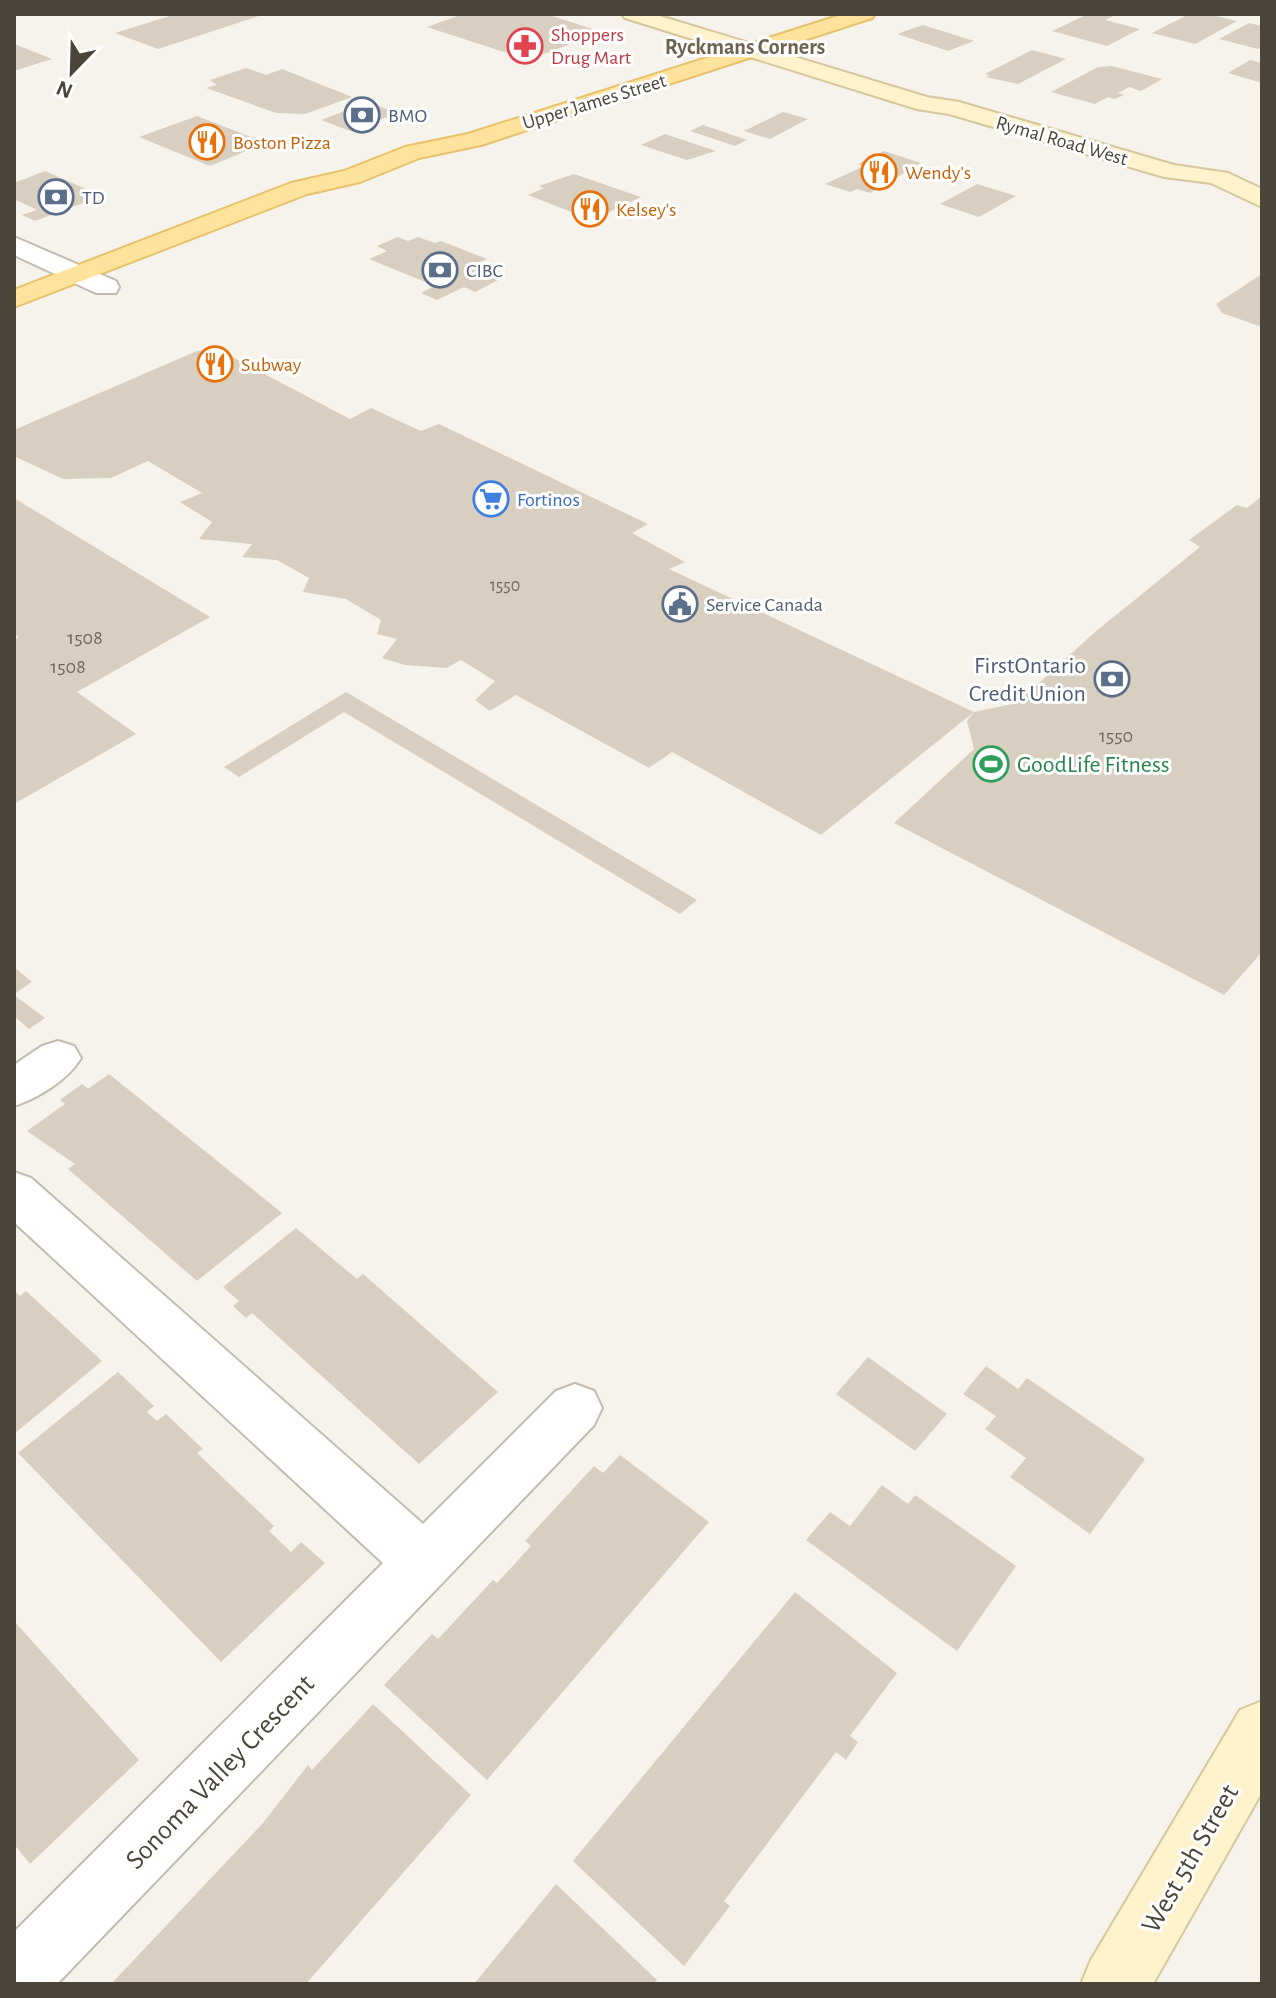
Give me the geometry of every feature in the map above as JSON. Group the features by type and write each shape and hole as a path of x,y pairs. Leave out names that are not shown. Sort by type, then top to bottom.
{"main road":[{"path":"632,14 725,43 757,44"},
{"path":"673,14 757,44"},
{"name":"Upper James Street","path":"757,44 817,14"},
{"name":"Upper James Street","path":"14,299 300,188 351,177 413,152 473,140 757,44 865,14"},
{"name":"Upper James Street","path":"413,152 447,128 725,43"},
{"name":"Rymal Road West","path":"757,44 925,104 951,107 1173,172 1191,187 1217,196 1262,200"},
{"name":"Upper James Street","path":"14,324 320,201 351,177"},
{"name":"West 5th Street","path":"1115,1984 1262,1732"}],"street":[{"path":"14,245 106,287"},
{"path":"14,1088 58,1058"},
{"path":"14,1192 424,1562"},
{"name":"Sonoma Valley Crescent","path":"14,1980 575,1408"}],"building":[{"path":"176,14 262,15 158,49 115,33"},
{"name":"Shoppers Drug Mart","path":"463,14 546,14 602,32 528,60 427,27"},
{"path":"1088,14 1117,14 1105,20 1140,29 1107,46 1052,31"},
{"path":"1189,14 1208,14 1237,21 1195,44 1152,33"},
{"path":"1249,23 1262,26 1262,47 1258,49 1219,39"},
{"path":"923,25 974,41 948,51 897,34"},
{"path":"14,44 52,59 14,71"},
{"path":"1032,50 1066,59 1018,84 986,77 989,75 985,74"},
{"path":"1250,60 1262,63 1262,83 1228,73"},
{"path":"1112,66 1162,79 1141,91 1129,87 1118,93 1124,95 1115,99 1108,97 1095,104 1051,92 1098,67"},
{"path":"246,68 266,75 282,69 352,97 305,114 276,113 206,88 217,85 210,80"},
{"name":"BMO","path":"368,102 397,113 350,131 321,120"},
{"path":"783,112 808,119 770,139 744,131"},
{"path":"197,116 266,143 210,166 139,137"},
{"path":"703,125 747,140 735,146 690,131"},
{"path":"665,134 716,151 687,160 641,145"},
{"name":"Wendy's","path":"884,151 921,163 870,193 857,189 850,192 825,184 864,166 858,164"},
{"name":"TD","path":"45,171 102,196 35,221 22,215 37,210 14,199 14,183"},
{"name":"Kelsey's","path":"574,174 641,197 592,220 528,195 544,188 539,186"},
{"path":"977,184 1016,196 979,217 940,204"},
{"name":"CIBC","path":"398,237 408,241 418,237 435,243 441,241 487,259 472,266 495,274 490,277 498,280 475,292 464,287 437,300 421,293 435,286 369,259 387,251 377,246"},
{"path":"1262,274 1262,327 1222,313 1216,304"},
{"path":"219,350 350,419 371,408 421,431 439,424 648,524 632,533 685,562 669,569 974,712 821,835 672,752 649,768 516,695 490,711 475,700 495,681 461,660 447,668 405,665 382,658 397,639 377,634 381,620 346,599 303,592 309,578 277,560 242,557 252,544 199,539 212,522 180,502 202,493 148,461 111,478 63,479 14,456 14,430 197,351"},
{"path":"1262,496 1262,952 1224,995 894,823 974,749 967,721 974,712 1017,703 1095,632 1200,547 1189,540 1237,505 1247,508"},
{"path":"14,498 210,617 77,692 136,734 14,804 14,640 19,637 14,634"},
{"path":"346,692 697,900 680,914 344,712 239,777 224,767"},
{"path":"14,967 32,982 14,994"},
{"path":"14,995 45,1018 29,1029 14,1016"},
{"path":"109,1074 282,1213 197,1281 68,1169 75,1164 27,1131 65,1104 60,1100 82,1084 88,1089"},
{"path":"296,1228 357,1279 363,1274 498,1392 419,1464 252,1313 246,1318 233,1306 239,1301 223,1287"},
{"path":"14,1290 20,1296 26,1291 102,1361 14,1434"},
{"path":"868,1357 947,1414 915,1451 836,1394"},
{"path":"986,1366 1018,1389 1027,1378 1145,1459 1090,1534 1010,1477 1026,1458 985,1429 996,1416 963,1394"},
{"path":"118,1372 154,1406 147,1412 157,1421 166,1414 203,1449 197,1453 274,1526 269,1531 291,1552 301,1542 325,1563 221,1662 18,1453"},
{"path":"620,1455 709,1522 487,1780 384,1685 432,1634 438,1639 493,1580 497,1583 531,1546 525,1541 594,1466 603,1473"},
{"path":"882,1485 908,1504 915,1495 1016,1566 957,1651 806,1540 830,1512 850,1526"},
{"path":"795,1592 897,1673 850,1736 858,1742 846,1760 836,1752 724,1901 730,1906 684,1966 573,1861"},
{"path":"14,1621 139,1760 30,1864 14,1844"},
{"path":"373,1704 471,1795 306,1984 111,1984 263,1823 308,1765 312,1770"},
{"path":"556,1884 657,1980 654,1984 474,1984"}],"place":[{"name":"Shoppers Drug Mart","path":"525,46"},
{"name":"BMO","path":"362,115"},
{"name":"Boston Pizza","path":"207,142"},
{"name":"Wendy's","path":"879,172"},
{"name":"TD","path":"56,197"},
{"name":"Kelsey's","path":"590,209"},
{"name":"CIBC","path":"440,270"},
{"name":"Subway","path":"215,364"},
{"name":"Fortinos","path":"491,499"},
{"name":"Service Canada","path":"680,604"},
{"name":"FirstOntario Credit Union","path":"1112,679"},
{"name":"GoodLife Fitness","path":"991,764"}],"district":[{"name":"Ryckmans Corners","path":"745,46"}]}
